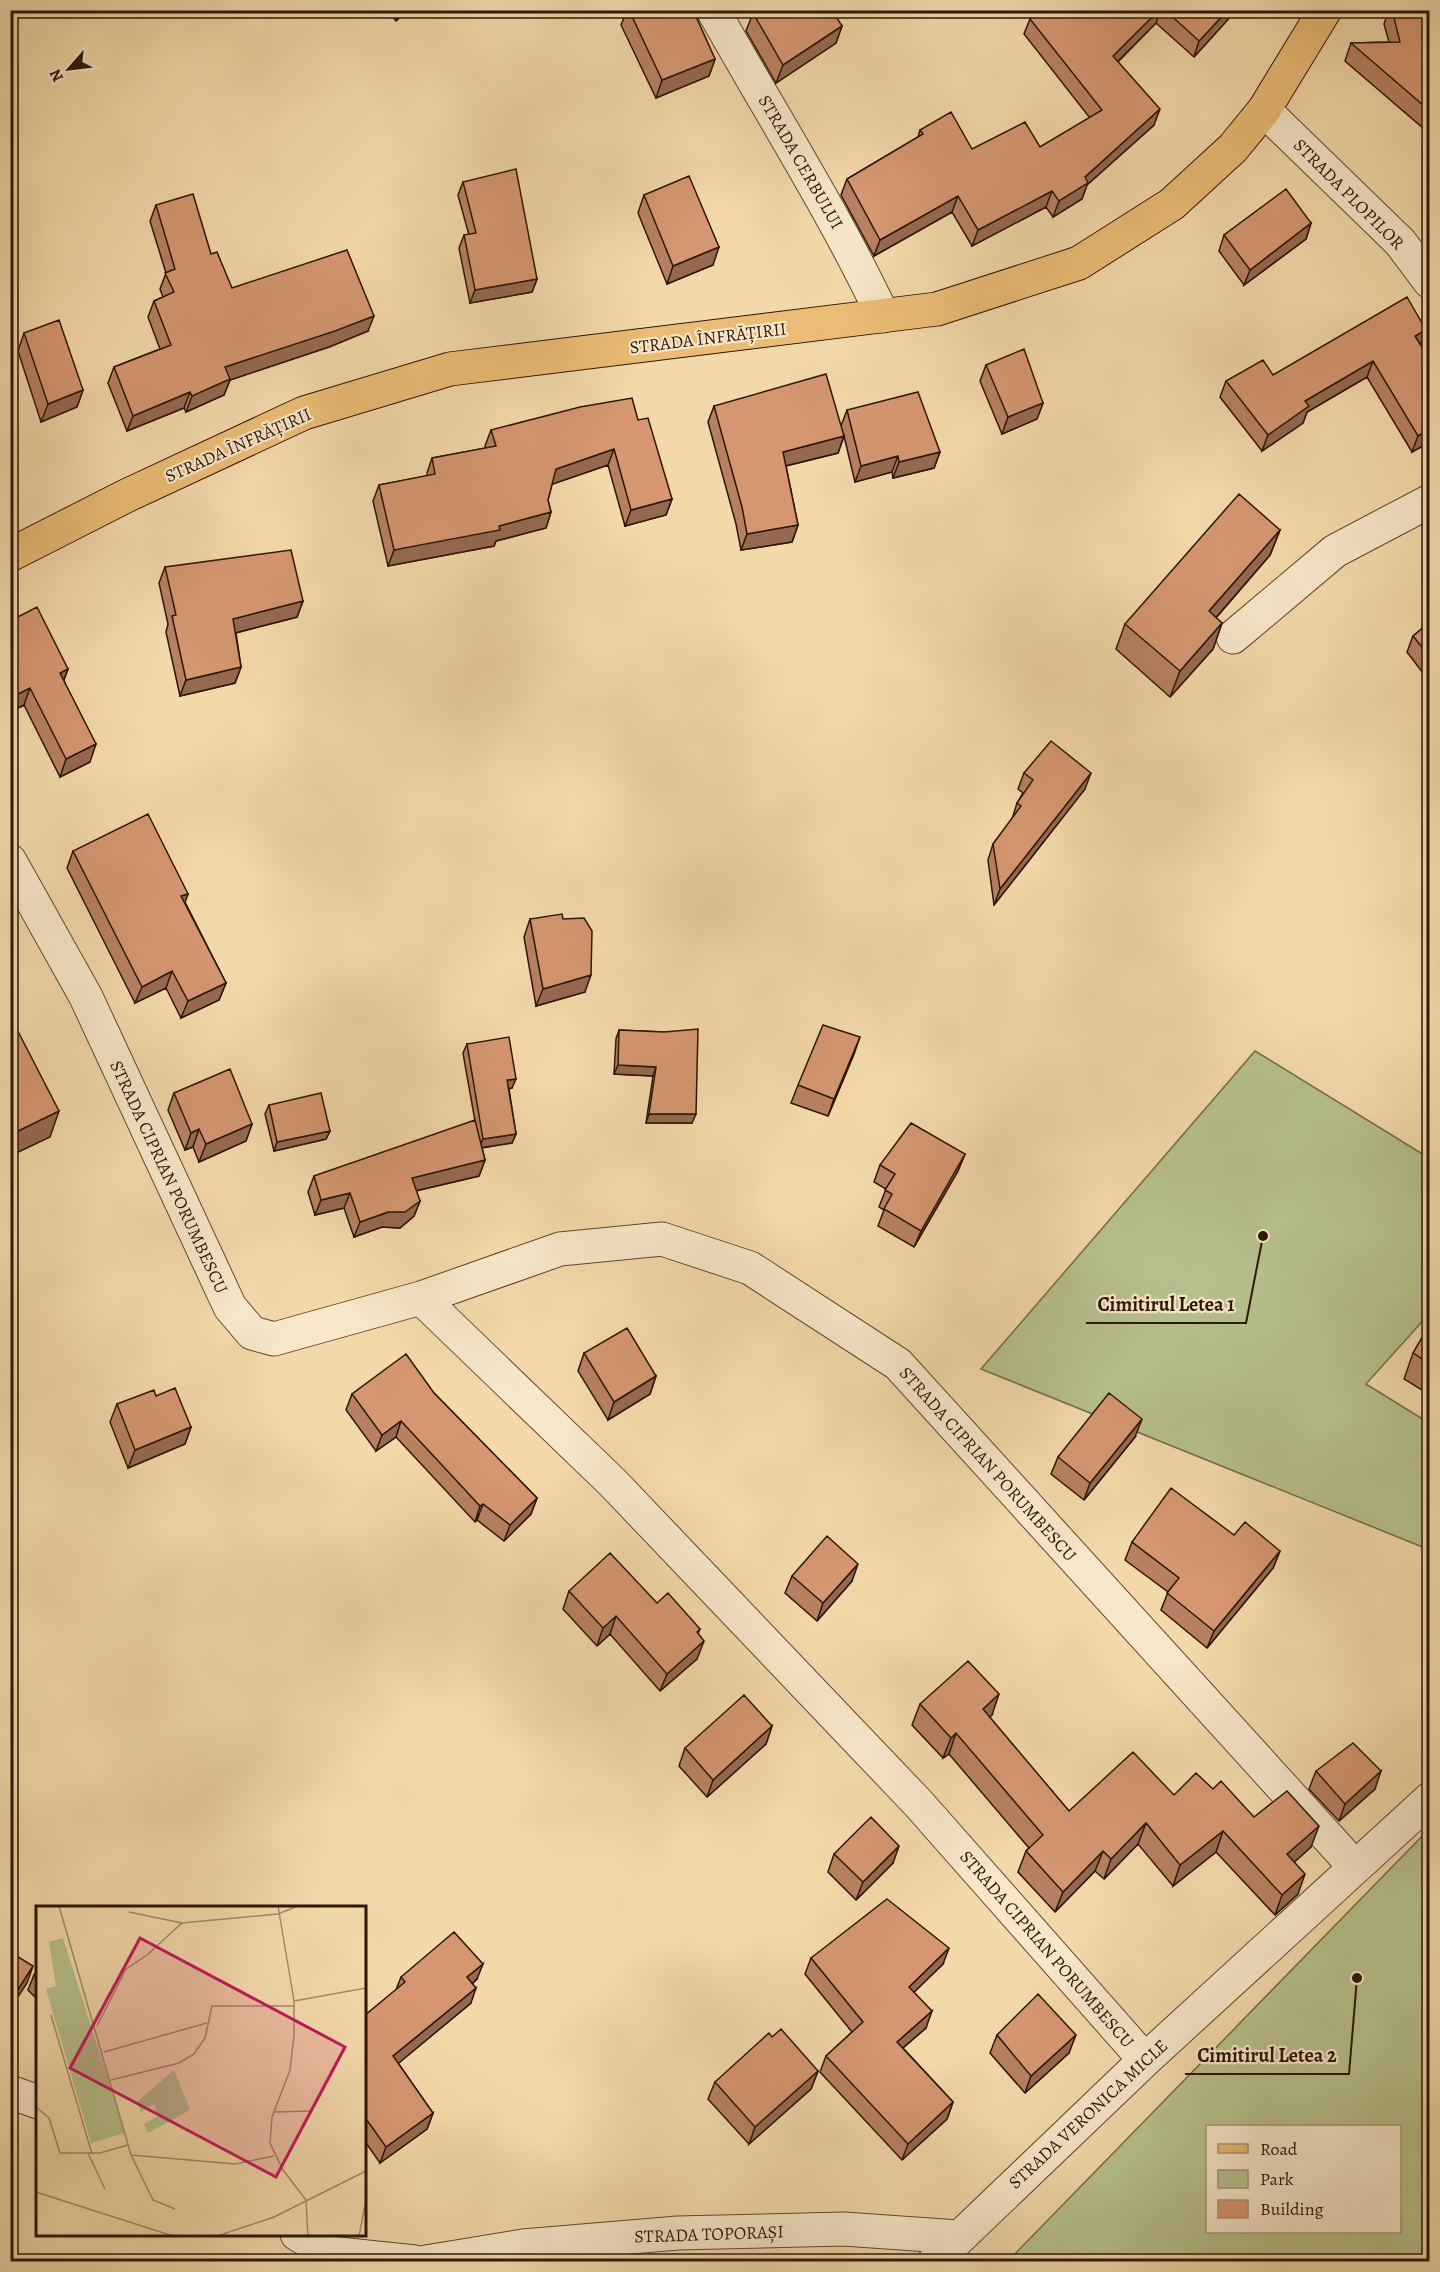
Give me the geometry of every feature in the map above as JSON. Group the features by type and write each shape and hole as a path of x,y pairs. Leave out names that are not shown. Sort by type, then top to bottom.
{"main road":[{"name":"STRADA ÎNFRĂȚIRII","path":"10,555 128,495 304,413 450,369 937,309 1079,263 1172,204 1233,148 1264,110 1325,10"}],"street":[{"name":"STRADA CERBULUI","path":"713,10 807,170 854,255 883,316"},
{"name":"STRADA PLOPILOR","path":"1264,110 1400,242 1430,282"},
{"path":"1233,637 1335,551 1430,501"},
{"name":"STRADA CIPRIAN PORUMBESCU","path":"10,861 86,997 230,1307 252,1333 273,1340 421,1298 560,1249 662,1239 750,1268 898,1364 1355,1867"},
{"name":"STRADA CIPRIAN PORUMBESCU","path":"421,1298 613,1483 902,1785 1145,2060"},
{"name":"STRADA VERONICA MICLE","path":"934,2262 1145,2060 1430,1799"},
{"path":"10,2092 36,2101"},
{"name":"STRADA TOPORAȘI","path":"426,2262 523,2246 678,2233 844,2229 958,2237"},
{"path":"299,2236 329,2253 415,2262"}],"green space":[{"path":"1255,1051 1429,1158 1429,1314 1366,1384 1429,1423 1430,1543 1425,1548 981,1369"},
{"path":"1429,1829 1429,2261 1008,2261"}],"building":[{"path":"629,10 693,10 715,59 662,80"},
{"path":"756,10 832,10 842,26 783,65 753,13"},
{"path":"1038,10 1159,10 1113,56 1160,109 1085,177 1088,183 1059,201 1052,191 978,230 958,196 880,240 847,179 923,134 920,130 951,112 972,149 1025,122 1040,147 1102,110 1030,19"},
{"path":"1165,10 1228,10 1199,41"},
{"path":"1392,10 1430,10 1430,111 1351,43 1400,42"},
{"path":"516,169 537,279 475,290 464,235 476,233 463,182"},
{"path":"689,176 719,247 673,266 644,195"},
{"path":"1286,189 1311,223 1250,270 1224,235"},
{"path":"193,194 211,254 217,252 232,288 347,250 374,316 225,367 230,379 192,396 190,392 133,416 114,367 171,345 154,301 174,292 165,273 175,269 156,205"},
{"path":"1407,297 1426,330 1415,336 1430,360 1430,429 1418,436 1373,361 1305,401 1309,406 1268,435 1226,381 1263,360 1273,375"},
{"path":"59,320 83,390 48,404 24,333"},
{"path":"1024,349 1043,403 1008,417 986,365"},
{"path":"826,374 844,436 783,452 798,525 747,534 742,507 714,406"},
{"path":"918,392 940,452 899,462 898,456 861,466 847,410"},
{"path":"632,398 638,420 648,418 672,499 631,510 614,449 556,469 548,500 551,512 499,526 500,530 394,550 379,485 435,474 432,458 496,446 491,430 580,407"},
{"path":"1239,494 1280,530 1209,611 1222,623 1180,671 1125,624"},
{"path":"291,550 303,601 233,619 241,667 186,680 172,616 176,615 165,567"},
{"path":"37,607 68,669 60,673 96,744 66,759 30,688 10,698 10,621"},
{"path":"1430,622 1430,657 1413,636"},
{"path":"1051,741 1091,773 1000,889 993,844 1021,806 1017,803 1033,780 1024,773"},
{"path":"148,814 188,894 181,896 226,983 188,1001 172,971 142,987 73,851"},
{"path":"562,914 563,919 584,918 592,931 591,975 543,989 530,919"},
{"path":"10,1016 59,1111 10,1135"},
{"path":"823,1025 860,1037 834,1099 798,1085"},
{"path":"698,1029 696,1114 649,1114 656,1067 618,1065 619,1030 664,1032"},
{"path":"509,1037 516,1079 507,1080 516,1134 483,1139 467,1044"},
{"path":"230,1069 252,1124 206,1144 199,1129 191,1133 174,1093"},
{"path":"321,1093 330,1131 277,1142 269,1105"},
{"path":"475,1120 485,1160 412,1178 420,1201 405,1212 388,1212 360,1222 350,1193 321,1200 314,1176"},
{"path":"911,1123 965,1154 921,1231 884,1209 892,1194 885,1190 895,1174 880,1165"},
{"path":"1430,1324 1430,1364 1413,1353"},
{"path":"627,1328 656,1376 614,1402 584,1353"},
{"path":"406,1354 434,1393 537,1498 510,1525 483,1504 480,1506 401,1421 382,1435 352,1394"},
{"path":"175,1388 191,1427 135,1450 117,1404 154,1390 156,1396"},
{"path":"1109,1393 1142,1419 1090,1483 1058,1457"},
{"path":"1171,1488 1234,1535 1245,1522 1280,1551 1214,1631 1167,1593 1179,1578 1132,1542"},
{"path":"827,1536 858,1564 823,1603 792,1576"},
{"path":"610,1553 657,1603 668,1593 700,1629 697,1632 704,1641 667,1674 616,1616 603,1628 569,1591"},
{"path":"968,1661 999,1694 983,1709 1069,1811 1133,1752 1174,1795 1196,1773 1213,1789 1221,1781 1254,1817 1287,1791 1319,1826 1287,1854 1305,1874 1282,1895 1223,1831 1180,1865 1146,1823 1111,1859 1103,1851 1063,1892 1026,1851 1043,1835 956,1733 951,1738 920,1704"},
{"path":"744,1695 772,1726 713,1780 685,1748"},
{"path":"1353,1743 1381,1771 1345,1804 1316,1771"},
{"path":"871,1817 899,1846 863,1882 834,1854"},
{"path":"887,1899 949,1948 909,1987 932,2011 897,2042 953,2102 908,2144 826,2056 863,2022 811,1958"},
{"path":"454,1932 483,1964 467,1977 476,1988 393,2056 433,2113 386,2147 366,2119 366,2014 405,1982 401,1977"},
{"path":"10,1952 33,1966 10,2002"},
{"path":"1038,1994 1076,2035 1031,2076 997,2035"},
{"path":"781,2029 818,2071 755,2127 715,2082 769,2033 772,2037"}],"place":[{"name":"Cimitirul Letea 1","path":"1263,1236"},
{"name":"Cimitirul Letea 2","path":"1357,1978"}]}
